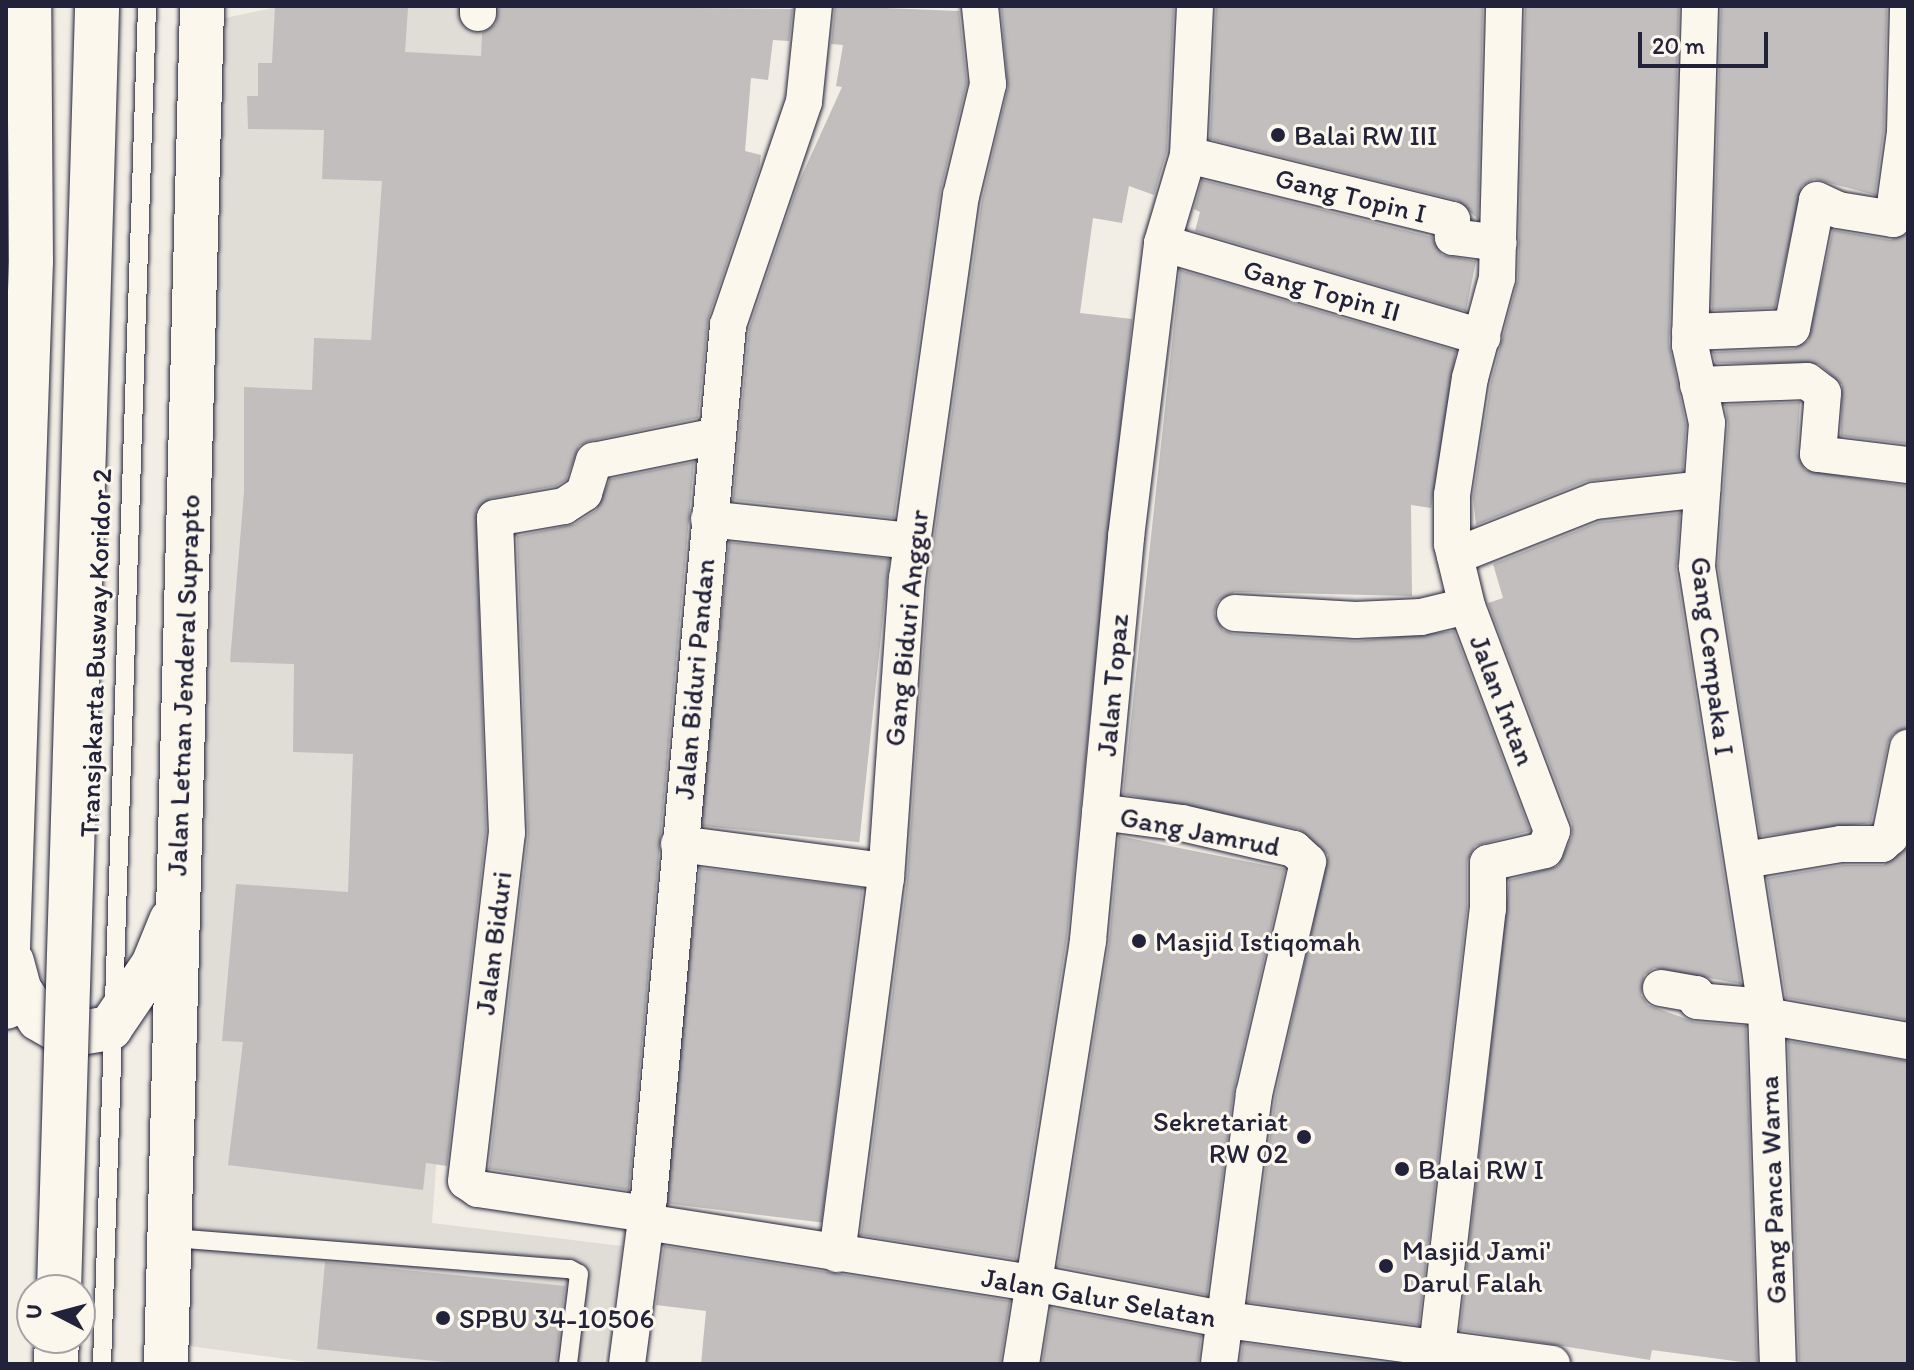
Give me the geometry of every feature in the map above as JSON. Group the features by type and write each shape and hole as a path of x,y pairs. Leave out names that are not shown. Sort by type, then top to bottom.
{"main road":[{"path":"6,1007 19,261 29,6"},
{"path":"59,1274 97,6"},
{"name":"Jalan Letnan Jenderal Suprapto","path":"166,1364 173,1238 178,904 202,6"},
{"path":"9,948 19,989 39,1019 67,1035 110,1028 153,965 178,904"}],"street":[{"name":"Jalan Biduri Pandan","path":"627,1364 647,1218 728,325 804,102 814,6"},
{"name":"Gang Biduri Anggur","path":"837,1254 885,871 913,541 961,196 988,84 980,6"},
{"name":"Jalan Topaz","path":"1021,1364 1088,940 1126,537 1162,243 1188,155 1195,6"},
{"name":"Jalan Intan","path":"1437,1348 1488,909 1488,863 1545,850 1552,831 1467,606 1455,556 1452,495 1482,337 1497,278 1504,6"},
{"name":"Gang Cempaka I","path":"1700,6 1690,332 1707,423 1697,567 1732,814 1745,860 1766,1011"},
{"path":"1690,332 1789,331 1817,200 1838,210 1893,219 1905,132 1908,6"},
{"name":"Gang Topin I","path":"1188,155 1452,220 1453,237 1499,243"},
{"name":"Gang Topin II","path":"1162,243 1482,337"},
{"path":"1698,385 1807,381 1823,393 1818,454 1908,465"},
{"name":"Jalan Biduri","path":"647,1218 478,1189 466,1181 507,833 495,518 564,506 584,493 594,461 717,436"},
{"path":"1455,556 1594,501 1702,489"},
{"path":"709,519 913,541"},
{"path":"1235,613 1356,620 1421,617 1467,606"},
{"path":"1745,860 1841,844 1882,844 1890,837 1908,748"},
{"name":"Gang Jamrud","path":"1100,812 1182,823 1294,849 1308,862 1254,1094 1227,1320"},
{"path":"679,844 885,871"},
{"path":"1661,988 1696,994 1697,1001 1766,1011 1908,1041"},
{"name":"Gang Panca Warna","path":"1766,1011 1778,1364"},
{"name":"Jalan Galur Selatan","path":"647,1218 837,1254 1033,1283 1227,1320 1437,1348 1481,1359 1552,1364"},
{"path":"1219,1364 1227,1320"}],"lane":[{"name":"Transjakarta Busway Koridor 2","path":"102,1364 110,1028 147,6"},
{"path":"173,1238 570,1269 579,1274 568,1364"}],"shaded area":[{"path":"282,6 682,6 664,310 493,371 432,1223 622,1246 603,1364 322,1364 167,1343 201,23"}],"building":[{"path":"275,6 408,8 405,52 481,56 482,33 496,24 499,6 793,9 789,41 773,40 768,80 751,78 745,151 761,155 759,169 708,319 698,418 589,441 579,446 566,480 556,486 491,498 476,510 486,832 447,1166 426,1163 423,1190 228,1165 243,1042 222,1041 236,884 348,892 353,754 293,752 294,664 230,662 244,492 244,387 312,390 314,338 371,340 382,181 322,179 324,130 248,129 247,96 258,96 258,63 272,63"},
{"path":"835,6 959,11 967,83 940,193 894,518 733,500 749,329 798,184 842,87 836,86 843,45 831,44"},
{"path":"1001,6 1174,6 1167,151 1154,195 1129,186 1122,223 1093,218 1080,313 1132,319 1067,937 1016,1259 861,1235 907,881 928,581 982,200 1008,88"},
{"path":"1216,6 1483,6 1478,219 1457,200 1210,139"},
{"path":"1525,6 1679,6 1669,344 1686,425 1683,470 1587,481 1476,525 1473,497 1491,382 1518,279"},
{"path":"1721,6 1887,6 1884,130 1875,195 1814,179 1802,186 1775,308 1712,310"},
{"path":"1202,180 1432,237 1442,255 1476,261 1466,311 1195,231 1200,212 1194,209"},
{"path":"1833,230 1890,240 1908,233 1908,444 1841,436 1842,385 1819,364 1716,363 1713,352 1793,349 1808,341"},
{"path":"1180,270 1456,351 1431,508 1411,505 1412,596 1235,592 1218,601 1214,613 1223,630 1234,634 1357,641 1454,631 1530,831 1475,846 1467,862 1467,908 1419,1325 1248,1302 1275,1098 1328,855 1299,829 1123,794"},
{"path":"1800,402 1797,453 1805,470 1908,486 1908,728 1893,734 1888,743 1871,823 1760,836 1718,566 1728,424 1725,405"},
{"path":"694,462 629,1190 489,1169 528,835 517,536 575,524 596,510 610,479"},
{"path":"1680,513 1676,570 1741,984 1654,968 1644,975 1641,995 1648,1005 1695,1022 1746,1026 1757,1364 1652,1350 1650,1360 1460,1330 1509,880 1558,866 1572,837 1572,824 1488,603 1503,598 1493,564 1599,522"},
{"path":"729,542 889,559 859,842 699,825"},
{"path":"1119,836 1285,869 1234,1089 1207,1295 1058,1266 1109,943"},
{"path":"1908,846 1908,1020 1786,998 1767,878 1843,865 1883,865"},
{"path":"700,868 863,888 822,1222 659,1202"},
{"path":"1788,1041 1908,1061 1908,1364 1799,1364"},
{"path":"664,1246 1010,1301 1000,1364 701,1364 706,1311 656,1305"},
{"name":"SPBU 34-10506","path":"325,1262 565,1286 556,1364 464,1364 317,1349"},
{"path":"1051,1308 1201,1336 1198,1364 1042,1364"},
{"path":"1243,1343 1395,1364 1240,1364"}],"place":[{"name":"Balai RW III","path":"1278,135"},
{"name":"Masjid Istiqomah","path":"1139,941"},
{"name":"Sekretariat RW 02","path":"1304,1137"},
{"name":"Balai RW I","path":"1402,1169"},
{"name":"Masjid Jami' Darul Falah","path":"1386,1266"},
{"name":"SPBU 34-10506","path":"443,1318"}]}
